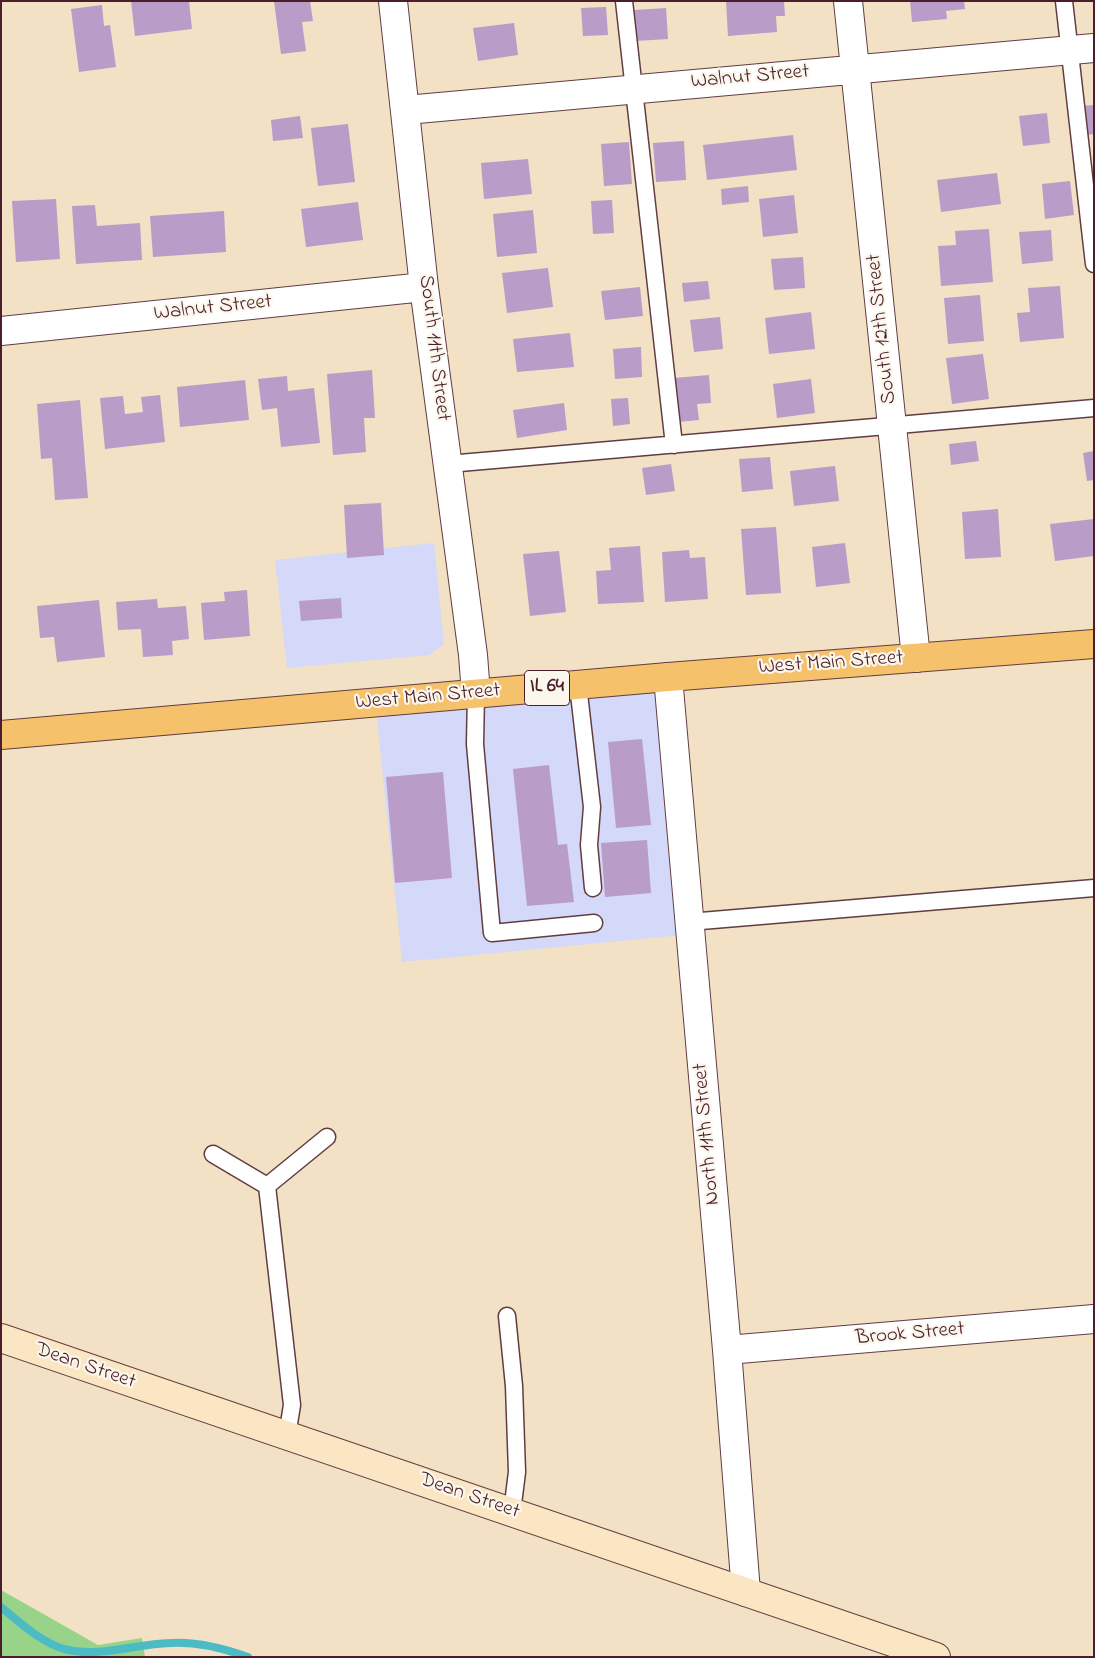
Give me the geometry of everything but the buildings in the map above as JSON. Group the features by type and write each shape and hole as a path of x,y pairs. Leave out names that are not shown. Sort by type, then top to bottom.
{"main road":[{"name":"West Main Street","path":"1,735 668,677 1094,644"}],"street":[{"name":"South 11th Street","path":"393,1 424,287 473,655 476,694"},
{"name":"South 12th Street","path":"848,1 857,69 916,658"},
{"name":"Walnut Street","path":"406,110 1082,49"},
{"name":"Walnut Street","path":"1,331 424,287"},
{"name":"North 11th Street","path":"668,677 727,1350 746,1592"},
{"name":"Brook Street","path":"727,1350 1094,1319"},
{"name":"Dean Street","path":"1,1338 936,1657"}],"lane":[{"path":"624,1 636,89 674,445"},
{"path":"1064,1 1082,49 1094,264"},
{"path":"448,464 1094,408"},
{"path":"578,685 592,807 590,845 593,888"},
{"path":"476,694 475,744 492,934 594,923"},
{"path":"689,922 1094,888"},
{"path":"268,1186 327,1137"},
{"path":"213,1154 268,1186"},
{"path":"268,1186 292,1405 287,1436"},
{"path":"507,1316 514,1386 517,1472 512,1512"}],"shaded area":[{"path":"434,543 444,644 429,655 287,668 275,560"},
{"path":"662,684 683,935 402,962 376,709"}],"green space":[{"path":"1,1590 98,1645 142,1638 145,1657 1,1657"}],"waterway":[{"path":"1,1607 39,1637 64,1649 91,1652 157,1644 190,1643 219,1648 248,1657"}]}
